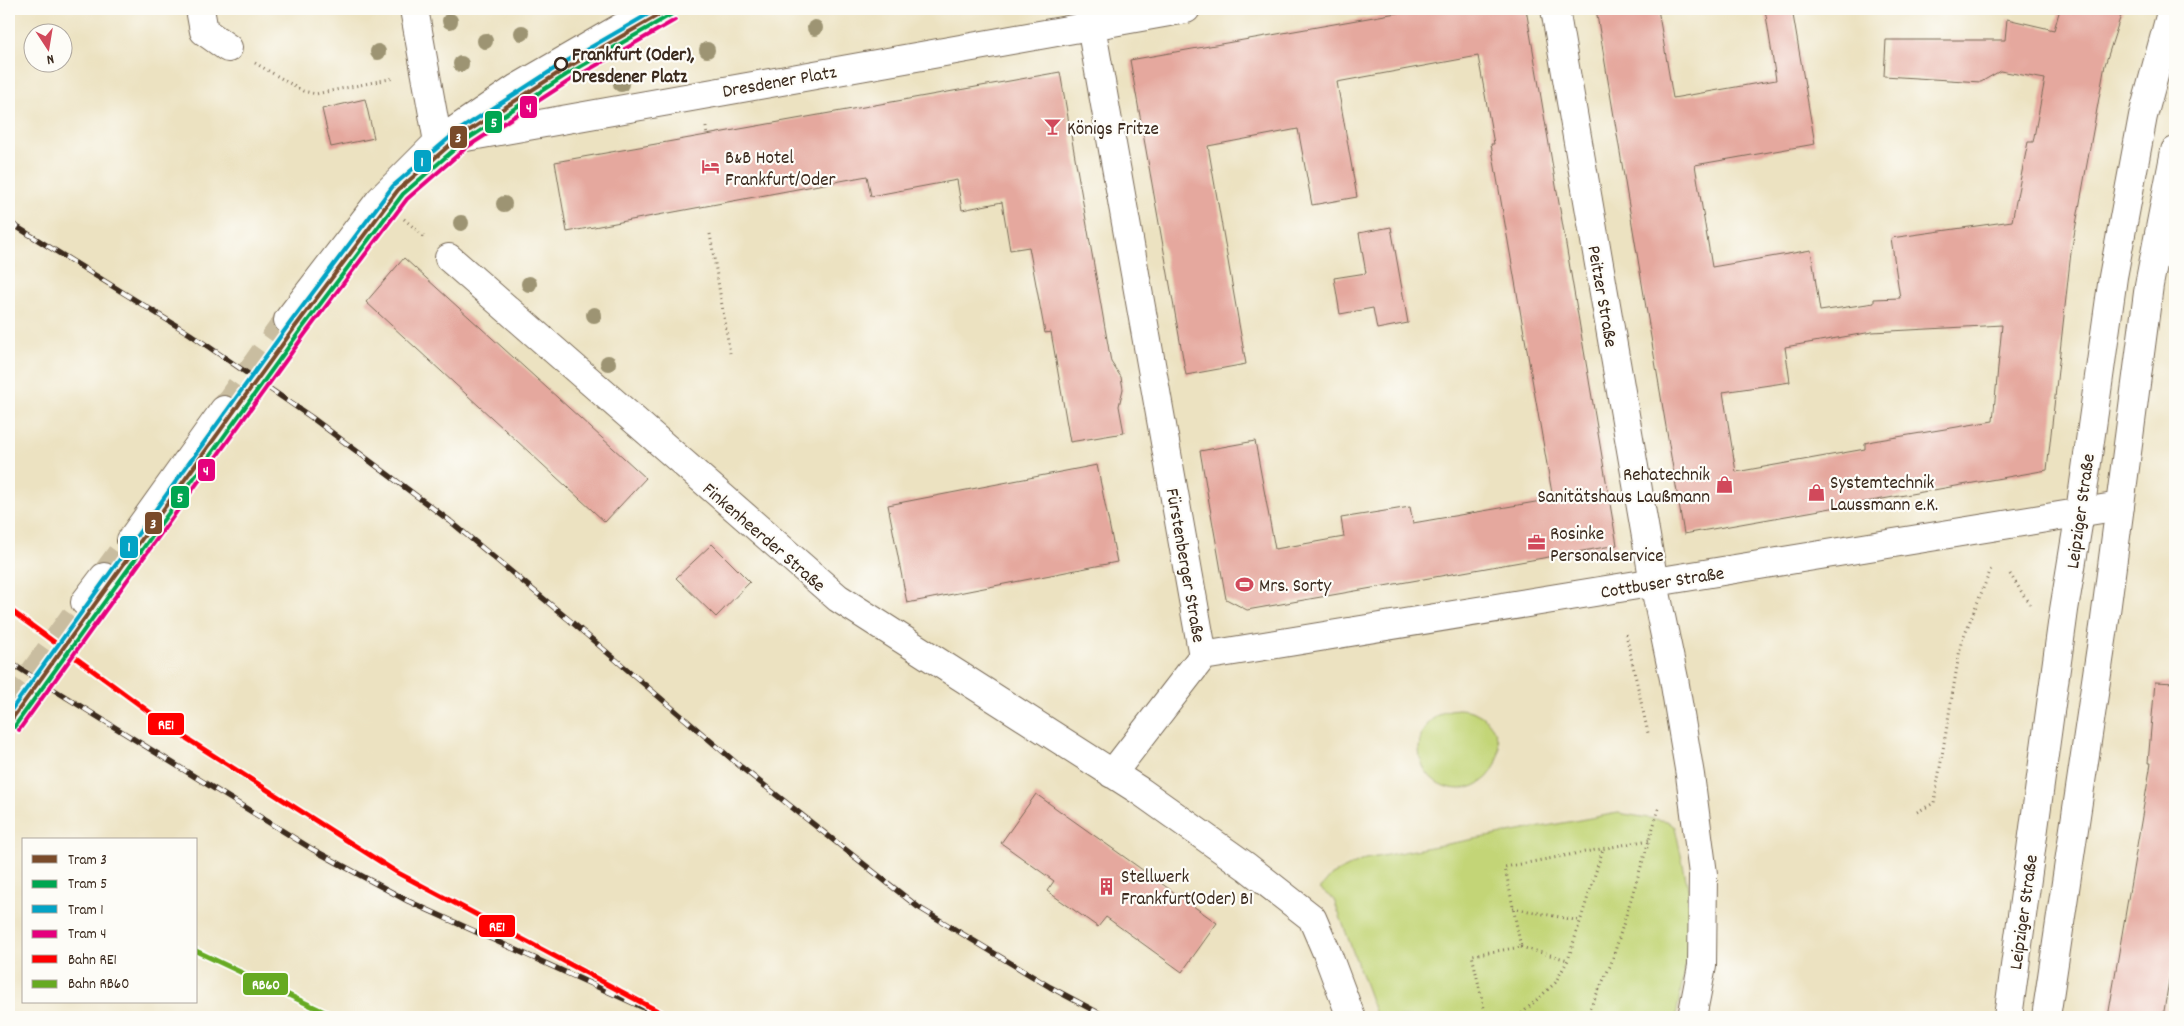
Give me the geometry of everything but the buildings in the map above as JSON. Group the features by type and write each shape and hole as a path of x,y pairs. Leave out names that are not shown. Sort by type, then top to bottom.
{"street":[{"path":"200,9 204,31 228,48"},
{"path":"414,9 438,142"},
{"path":"288,320 380,200 438,142 517,88 653,9"},
{"name":"Dresdener Platz","path":"438,142 1090,17 1186,9"},
{"name":"Peitzer Straße","path":"1555,9 1654,583 1679,708 1704,874 1702,966 1692,1017"},
{"name":"Leipziger Straße","path":"2008,1017 2063,614 2080,512 2113,277 2142,116 2172,9"},
{"name":"Fürstenberger Straße","path":"1090,17 1203,656 1112,774"},
{"name":"Leipziger Straße","path":"2046,1017 2120,506 2149,285 2175,151"},
{"name":"Finkenheerder Straße","path":"449,258 838,598 1112,774"},
{"path":"130,540 224,410"},
{"name":"Cottbuser Straße","path":"1203,656 2120,506"},
{"path":"85,602 104,577"},
{"path":"1112,774 1140,790 1247,867 1312,918 1351,1017"}],"path":[{"path":"228,48 303,91 316,94 396,78"},
{"path":"401,217 414,227"},
{"path":"710,234 730,352"},
{"path":"1917,812 1934,803 1962,643 1991,569"},
{"path":"1626,634 1650,740"},
{"path":"1586,1017 1611,964 1662,798"},
{"path":"1521,947 1505,867 1649,840"},
{"path":"1518,1017 1555,983 1568,960 1604,849"},
{"path":"1513,908 1580,921"},
{"path":"1486,1017 1472,955 1521,947 1568,960"}],"green space":[{"path":"1459,709 1474,712 1487,721 1496,734 1499,749 1496,764 1487,777 1474,786 1459,789 1444,786 1431,777 1422,764 1419,749 1422,734 1431,721 1444,712"},
{"path":"1618,813 1667,821 1675,827 1690,897 1691,935 1676,1017 1377,1017 1334,900 1320,889 1332,875 1365,859"}],"tunnel":[{"path":"224,410 288,320"},
{"path":"104,577 131,540"},
{"path":"9,708 85,602"}],"railway":[{"path":"9,222 190,334 311,417 450,521 741,767 918,907 1050,987 1106,1017"},
{"path":"9,662 312,849 408,901 664,1017"}],"tram line":[{"name":"1","path":"9,713 290,323 393,186 456,132 560,65 657,9"},
{"name":"3","path":"9,723 295,327 398,190 459,137 563,70 669,9"},
{"name":"5","path":"14,727 300,331 403,194 463,142 566,75 672,14"},
{"name":"4","path":"19,730 305,334 407,199 467,147 569,81 675,20"}],"rail line":[{"name":"RE1","path":"9,609 178,733 398,873 669,1017"},
{"name":"RB60","path":"198,952 335,1017"}],"place":[{"name":"Frankfurt (Oder), Dresdener Platz","path":"561,64"},
{"name":"Königs Fritze","path":"1053,127"},
{"name":"B&B Hotel Frankfurt/Oder","path":"711,167"},
{"name":"Rehatechnik Sanitätshaus Laußmann","path":"1724,484"},
{"name":"Systemtechnik Laussmann e.K.","path":"1816,492"},
{"name":"Rosinke Personalservice","path":"1536,543"},
{"name":"Mrs. Sorty","path":"1245,584"},
{"name":"Stellwerk Frankfurt(Oder) B1","path":"1107,886"}]}
